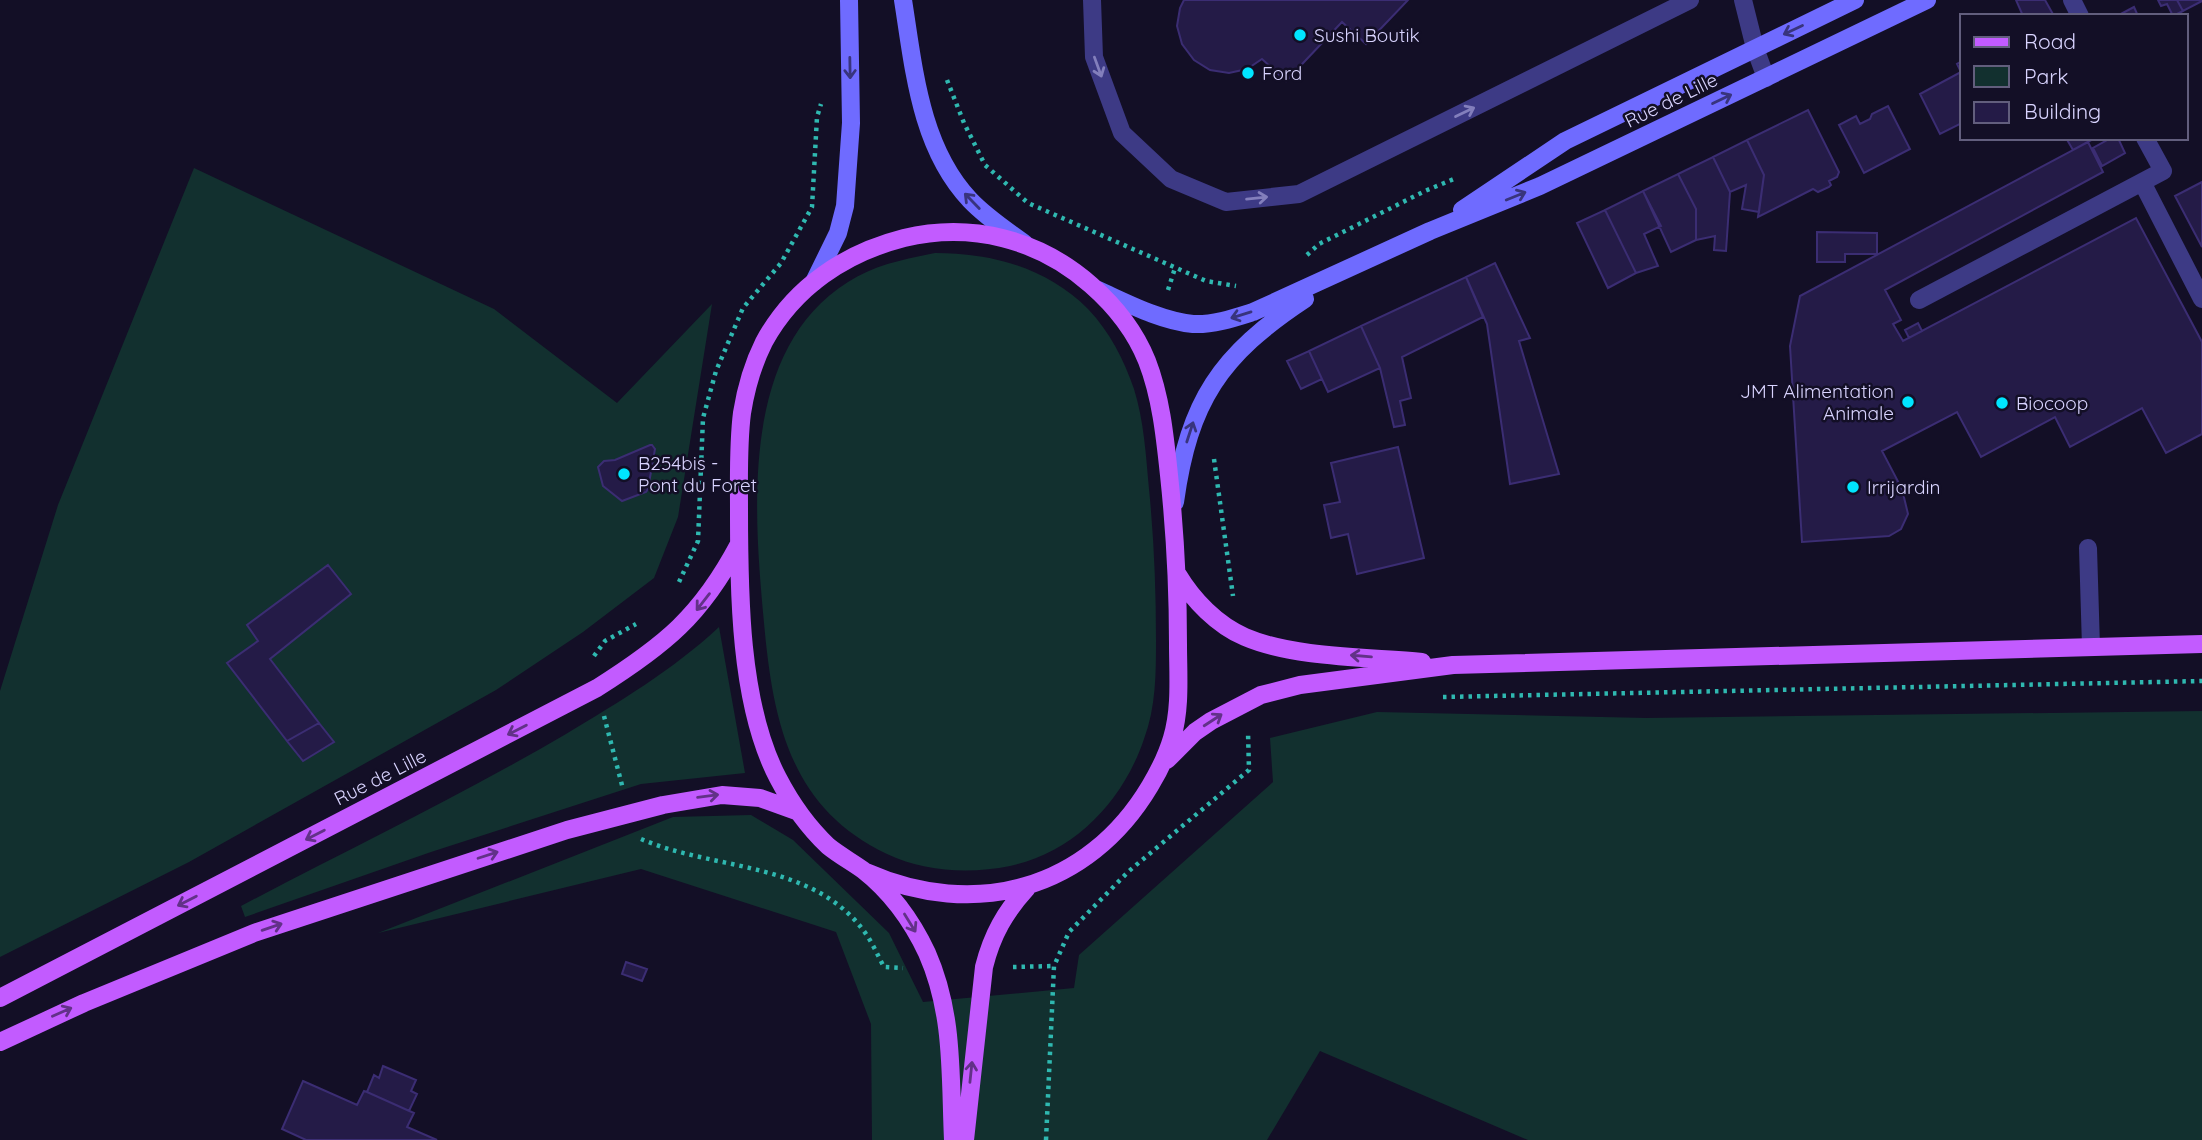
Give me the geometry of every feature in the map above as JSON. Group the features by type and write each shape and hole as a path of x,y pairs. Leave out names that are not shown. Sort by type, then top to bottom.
{"main road":[{"path":"814,282 838,233 845,205 851,123 849,0"},
{"path":"902,0 923,112 940,156 971,201 1025,244"},
{"name":"Rue de Lille","path":"1430,231 1564,141 1855,0"},
{"name":"Rue de Lille","path":"1095,289 1169,318 1192,324 1253,312 1430,231 1540,186 1927,0"},
{"path":"968,232 1004,237 1025,244 1056,259 1095,289 1136,336 1152,373 1166,446 1178,575 1178,707 1172,740 1162,765 1139,804 1101,847 1067,869 1027,887 970,895 941,893 891,883 866,872 831,848 799,812 779,780 758,727 745,645 739,544 739,451 742,415 752,370 771,332 795,300 814,282 855,254 914,236 968,232"},
{"name":"Rue de Lille","path":"1173,517 1189,431 1215,381 1236,353 1262,329 1349,270"},
{"name":"Rue de Lille","path":"0,998 597,688 651,652 691,617 722,578 739,544"},
{"path":"1178,575 1202,606 1228,628 1245,637 1314,652 1453,665"},
{"path":"1162,765 1211,720 1261,695 1300,685 1453,665 2202,644"},
{"path":"0,1042 104,994 254,933 567,830 663,805 722,794 760,798 799,812"},
{"path":"866,872 899,906 924,946 944,998 948,1024 953,1140"},
{"path":"965,1140 984,967 998,926 1009,907 1027,887"}],"lane":[{"path":"1092,0 1094,57 1122,133 1171,180 1226,202 1299,194 1690,0"},
{"path":"1743,0 1766,78"},
{"path":"1919,300 2163,171 2147,140"},
{"path":"2142,182 2202,299"},
{"path":"2088,548 2091,647"}],"path":[{"path":"947,80 985,166 1028,203 1206,281 1234,286 1245,284"},
{"path":"1304,257 1319,244 1460,176"},
{"path":"1440,697 2202,681"},
{"path":"639,838 663,848 765,871 810,887 844,910 865,933 884,967 934,970"},
{"path":"984,967 1054,966 1046,1140"}],"green space":[{"path":"194,168 494,309 617,403 712,304 678,517 654,578 583,632 496,690 189,862 0,957 0,691 58,505"},
{"path":"935,253 998,260 1037,273 1072,295 1096,318 1121,357 1137,401 1144,439 1152,527 1156,665 1151,715 1135,762 1110,803 1075,836 1034,859 1010,866 979,870 932,868 887,854 854,835 828,812 808,787 792,758 773,694 760,580 757,485 761,437 771,391 787,348 813,312 848,282 879,267"},
{"path":"719,627 745,773 641,784 431,852 245,917 241,906 486,779 606,710 645,685"},
{"path":"2202,711 2202,1140 1528,1140 1320,1051 1267,1140 872,1140 871,1024 836,932 641,869 378,933 673,817 751,815 793,840 889,933 923,1002 1074,988 1079,955 1273,782 1270,738 1377,712 1646,718"}],"building":[{"path":"1184,0 1408,0 1366,44 1342,22 1286,81 1262,59 1247,69 1229,73 1210,70 1194,60 1182,44 1177,26"},
{"path":"2016,0 2045,0 2053,14 2022,14"},
{"path":"2158,0 2177,0 2183,11 2172,14 2167,4 2161,6"},
{"path":"2177,0 2202,0 2202,1 2183,11"},
{"path":"2134,7 2137,14 2121,14"},
{"path":"1960,73 1960,124 1940,134 1920,94"},
{"path":"1888,106 1910,149 1864,173 1839,125 1856,116 1860,124"},
{"path":"1808,110 1839,172 1837,177 1829,181 1829,187 1818,192 1813,189 1758,217 1764,175 1747,140"},
{"path":"1747,140 1764,175 1759,212 1742,209 1746,185 1730,192 1713,157"},
{"path":"2067,140 2091,140 2073,150"},
{"path":"2107,140 2119,140 2125,153 2102,166 2093,148"},
{"path":"2088,142 2103,172 1885,290 1901,320 1893,324 1903,341 2136,218 2202,342 2202,434 2166,453 2142,408 2070,447 2055,417 1981,457 1957,412 1882,451 1902,489 1908,514 1901,529 1889,536 1802,542 1790,346 1800,296"},
{"path":"1713,157 1730,192 1726,251 1714,250 1715,236 1696,240 1696,209 1678,174"},
{"path":"1678,174 1696,209 1696,240 1671,252 1643,191"},
{"path":"2202,182 2202,247 2175,196"},
{"path":"1643,191 1661,226 1644,234 1658,266 1636,273 1605,210"},
{"path":"1605,210 1636,273 1608,288 1577,223"},
{"path":"1817,232 1877,233 1877,254 1845,254 1845,262 1817,262"},
{"path":"1495,263 1530,338 1519,341 1559,474 1510,484 1487,324 1466,277"},
{"path":"1466,277 1483,317 1402,357 1411,398 1400,401 1405,425 1394,427 1380,368 1361,326"},
{"path":"1918,323 1922,331 1909,338 1905,330"},
{"path":"1361,326 1380,368 1328,392 1309,351"},
{"path":"1309,351 1322,379 1301,389 1287,361"},
{"name":"B254bis - Pont du Foret","path":"650,445 655,449 648,489 622,501 603,486 598,467 604,461 615,460"},
{"path":"1398,447 1424,558 1357,574 1348,534 1331,538 1324,505 1340,502 1331,463"},
{"path":"328,565 351,594 270,659 319,723 287,741 227,663 258,641 247,625"},
{"path":"319,723 334,742 303,761 287,741"},
{"path":"626,962 647,969 642,981 622,974"},
{"path":"383,1066 416,1080 411,1091 417,1094 409,1111 367,1092 374,1075 379,1078"},
{"path":"303,1081 357,1105 364,1091 367,1092 414,1113 407,1127 437,1140 306,1140 282,1129"}],"place":[{"name":"Sushi Boutik","path":"1300,35"},
{"name":"Ford","path":"1248,73"},
{"name":"JMT Alimentation Animale","path":"1908,402"},
{"name":"Biocoop","path":"2002,403"},
{"name":"B254bis - Pont du Foret","path":"624,474"},
{"name":"Irrijardin","path":"1853,487"}]}
